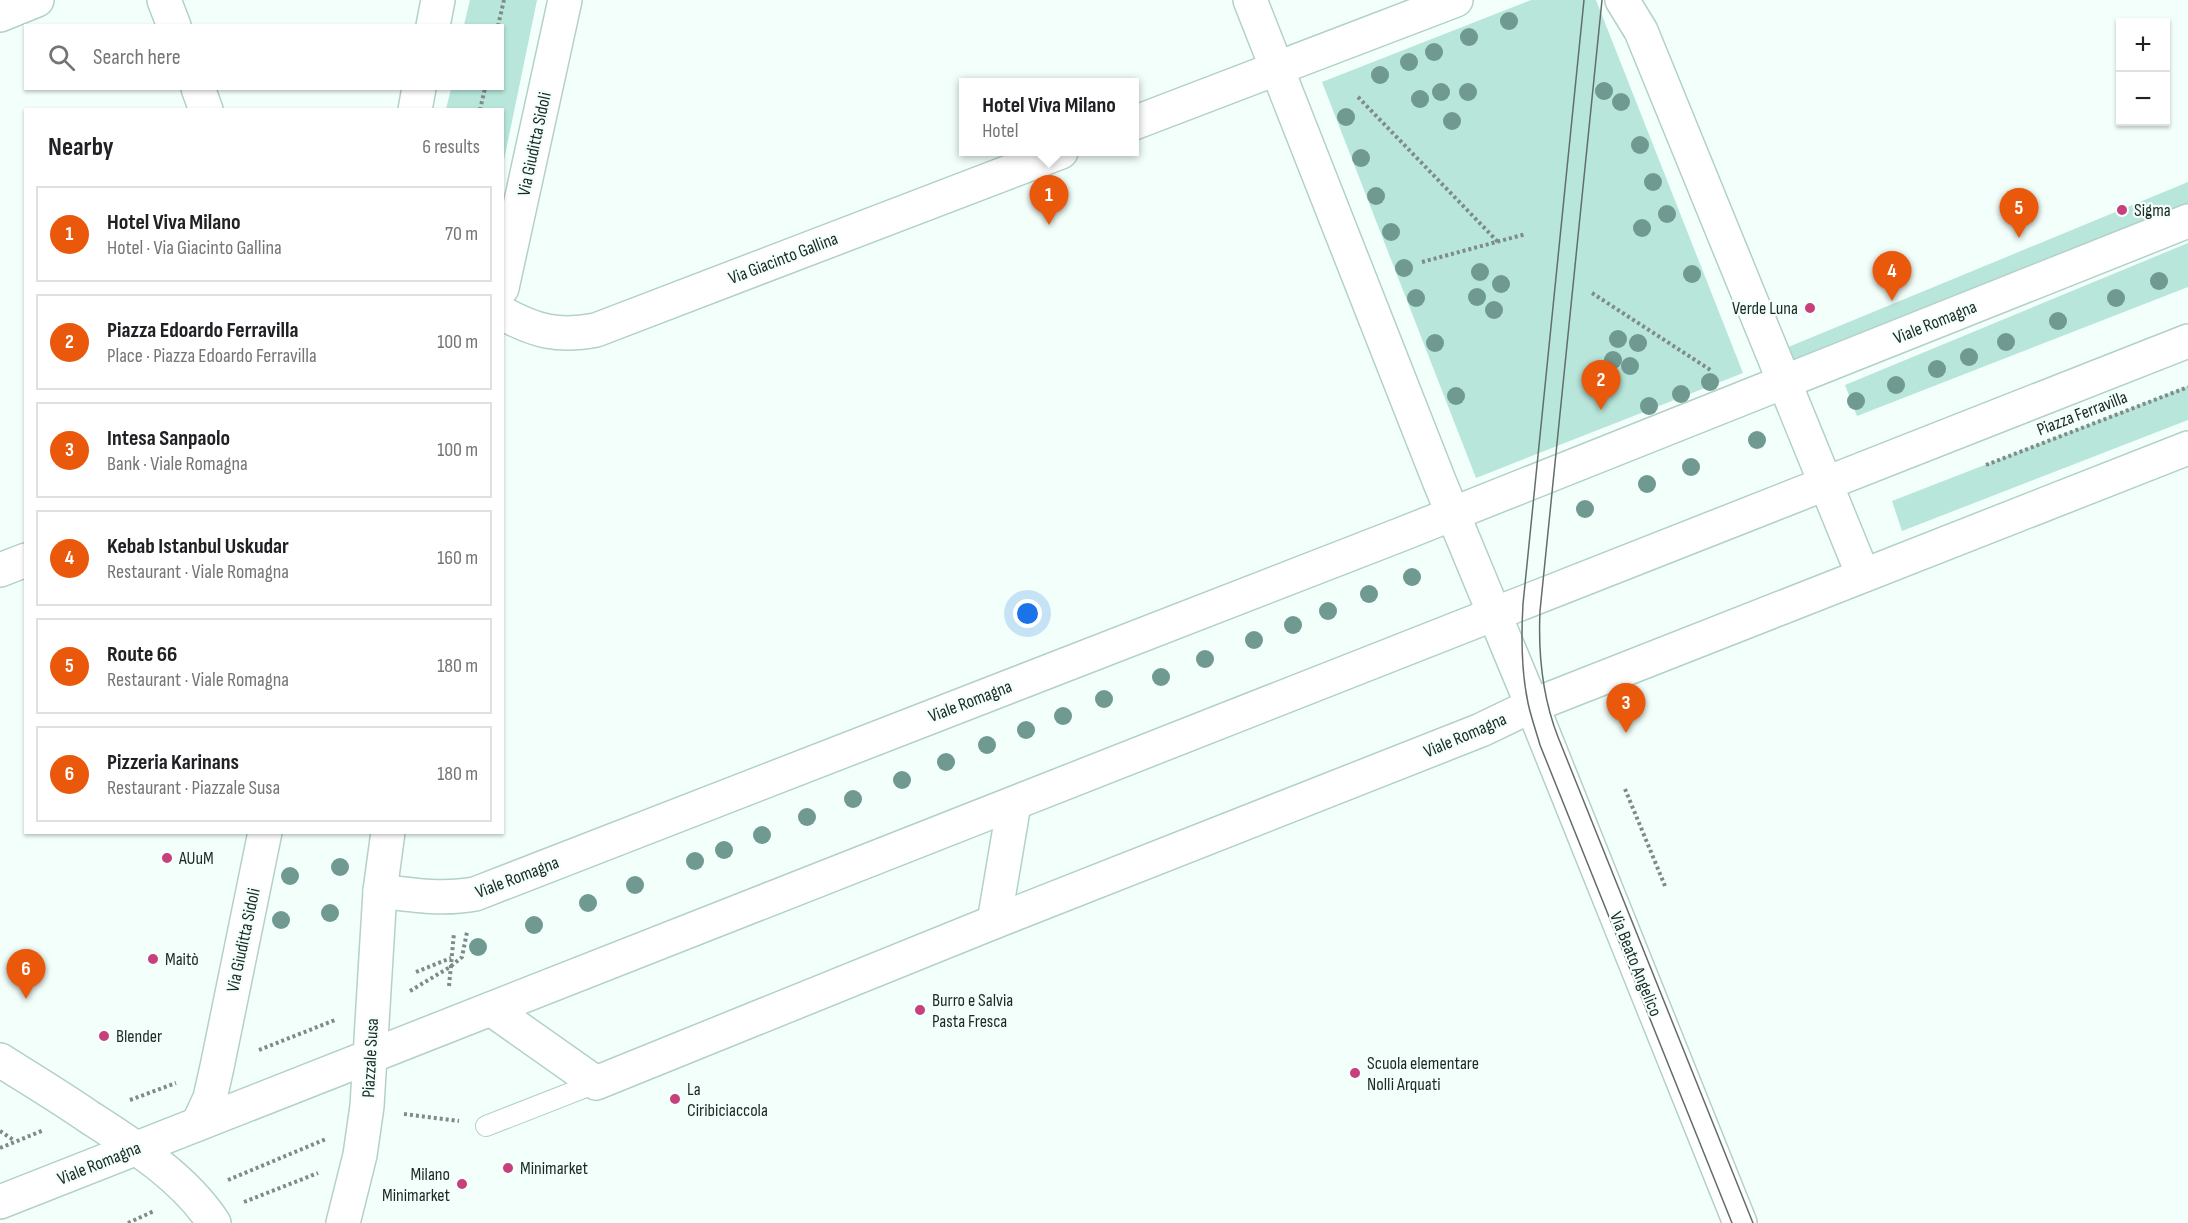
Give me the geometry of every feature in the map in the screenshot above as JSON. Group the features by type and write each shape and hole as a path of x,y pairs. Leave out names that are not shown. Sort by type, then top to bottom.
{"street":[{"path":"0,15 37,0"},
{"path":"164,0 173,24"},
{"path":"433,24 438,0"},
{"name":"Via Giuditta Sidoli","path":"504,279 565,0"},
{"path":"1250,0 1453,514 1532,706"},
{"path":"1139,121 1456,0"},
{"path":"1622,0 1641,31"},
{"path":"1633,0 1641,31 1863,575"},
{"path":"199,90 205,108"},
{"path":"415,108 419,90"},
{"name":"Via Giacinto Gallina","path":"504,314 524,325 548,331 573,334 596,330 1050,156"},
{"name":"Viale Romagna","path":"380,891 439,897 475,894 1453,514 2188,221"},
{"name":"Viale Romagna","path":"0,1202 2188,341"},
{"name":"Viale Romagna","path":"596,1083 994,922 1481,730 1532,706 2188,448"},
{"path":"0,570 24,561"},
{"name":"Via Beato Angelico","path":"1532,706 1740,1223"},
{"path":"994,922 1014,804"},
{"name":"Via Giuditta Sidoli","path":"198,1124 210,1098 265,834"},
{"path":"380,891 388,834"},
{"name":"Piazzale Susa","path":"343,1223 360,1155 367,1106 380,891"},
{"path":"491,1009 596,1083"},
{"path":"0,1060 138,1148 203,1207 224,1215"}],"lane":[{"name":"Viale Romagna","path":"486,1126 596,1083"}],"path":[{"path":"498,24 504,0"},
{"path":"480,108 484,90"},
{"path":"1358,98 1498,242"},
{"path":"1422,262 1526,234"},
{"path":"1592,293 1717,374"},
{"name":"Piazza Ferravilla","path":"1986,465 2188,387"},
{"path":"1625,789 1665,886"},
{"path":"413,990 462,957 475,894"},
{"path":"448,989 454,933"},
{"path":"416,972 451,958"},
{"path":"406,1113 486,1126"},
{"path":"0,1131 16,1142"},
{"path":"128,1223 329,1138"},
{"path":"224,1215 319,1172"}],"green space":[{"path":"470,0 537,0 504,160 504,108 446,108 451,90 504,90 504,24 464,24"},
{"path":"1531,0 1596,0 1743,373 1476,478 1322,82"},
{"path":"2188,182 2188,228 1785,385 1774,353"},
{"path":"2188,243 2188,287 1857,416 1845,385"},
{"path":"2188,386 2188,420 1902,531 1892,501"}],"tram line":[{"path":"1584,0 1523,604 1524,678 1529,708 1540,745 1732,1223"},
{"path":"1602,0 1540,611 1542,675 1548,706 1558,737 1753,1223"}],"place":[{"name":"Sigma","path":"2122,210"},
{"name":"Hotel Viva Milano","path":"1049,225"},
{"name":"Route 66","path":"2019,238"},
{"name":"Kebab Istanbul Uskudar","path":"1892,301"},
{"name":"Verde Luna","path":"1810,308"},
{"name":"Piazza Edoardo Ferravilla","path":"1601,410"},
{"name":"Intesa Sanpaolo","path":"1626,733"},
{"name":"AUuM","path":"167,858"},
{"name":"Maitò","path":"153,959"},
{"name":"Pizzeria Karinans","path":"26,999"},
{"name":"Burro e Salvia Pasta Fresca","path":"920,1010"},
{"name":"Blender","path":"104,1036"},
{"name":"Scuola elementare Nolli Arquati","path":"1355,1073"},
{"name":"La Ciribiciaccola","path":"675,1099"},
{"name":"Minimarket","path":"508,1168"},
{"name":"Milano Minimarket","path":"462,1184"}]}
